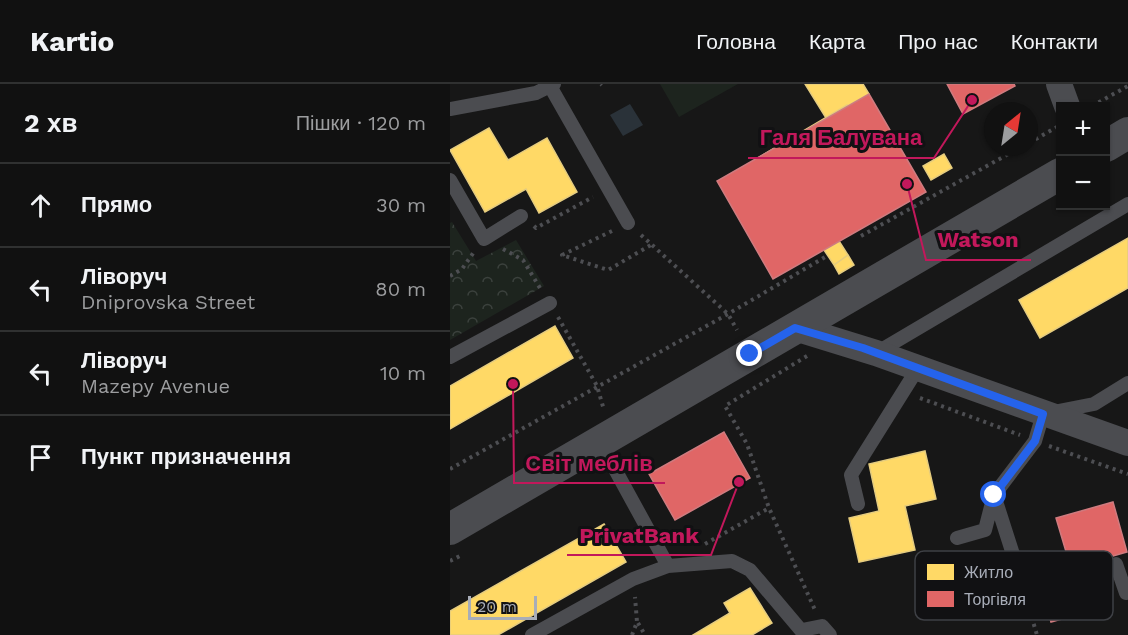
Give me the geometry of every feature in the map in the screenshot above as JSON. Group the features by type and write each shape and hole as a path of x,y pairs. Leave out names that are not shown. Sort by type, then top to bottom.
{"street":[{"path":"1059,84 1065,102"},
{"path":"1110,144 1128,133"},
{"path":"450,529 600,442 805,340 1056,177"},
{"path":"805,340 876,353 1128,443"}],"lane":[{"path":"450,109 536,93 552,85 628,223"},
{"path":"450,180 484,239 521,216"},
{"path":"876,353 1128,204"},
{"path":"450,357 550,303"},
{"path":"858,504 851,475 918,368"},
{"path":"957,538 985,531 994,495 1035,441 1043,414 1094,404 1128,383"},
{"path":"600,442 668,566"},
{"path":"994,495 1012,551"},
{"path":"532,635 633,579 668,566 732,561 750,570 803,632 826,631"},
{"path":"1116,564 1126,593 1128,592"}],"path":[{"path":"1099,102 1128,86"},
{"path":"1038,138 1056,127"},
{"path":"861,236 1005,156"},
{"path":"521,216 536,228 600,192"},
{"path":"651,245 608,270 562,255 628,223 728,314 739,333"},
{"path":"450,276 462,269 484,239"},
{"path":"450,469 728,314 825,257"},
{"path":"523,260 597,386 604,410"},
{"path":"805,340 725,406 747,444 769,508 826,631"},
{"path":"903,392 1128,474"},
{"path":"668,566 769,508"},
{"path":"633,579 637,622 645,635"},
{"path":"1033,620 1037,635"},
{"path":"632,635 637,622"}],"green space":[{"path":"660,84 738,84 679,117"},
{"path":"452,222 476,261 516,240 544,286 450,340 450,223"}],"shaded area":[{"path":"630,104 643,125 623,136 610,115"}],"building: Житло":[{"path":"805,84 863,84 869,94 826,118"},
{"path":"847,105 883,166 792,220 756,159"},
{"path":"489,128 508,160 547,138 577,192 539,213 526,189 485,212 450,150"},
{"path":"944,154 952,168 931,180 923,166"},
{"path":"1128,238 1128,288 1040,338 1019,300"},
{"path":"839,241 848,255 834,265 824,250"},
{"path":"848,255 854,265 839,274 834,265"},
{"path":"555,326 573,358 450,429 450,386"},
{"path":"925,451 936,499 905,506 915,550 859,562 849,518 879,511 869,464"},
{"path":"604,524 626,562 498,635 450,635 450,611"},
{"path":"750,588 772,623 752,635 693,635 730,613 724,603"}],"building: Торгівля":[{"path":"947,84 1014,84 1015,86 963,114"},
{"path":"869,94 926,192 773,279 717,181"},
{"path":"724,432 750,478 675,520 649,474"},
{"path":"1113,502 1127,552 1113,556 1113,551 1066,551 1056,518"}],"place":[{"name":"Галя Балувана","path":"972,100"},
{"name":"Watson","path":"907,184"},
{"name":"Світ меблів","path":"513,384"},
{"name":"PrivatBank","path":"739,482"}],"route":[{"path":"750,354 795,328 863,348 1043,414 1035,441 994,495"}]}
